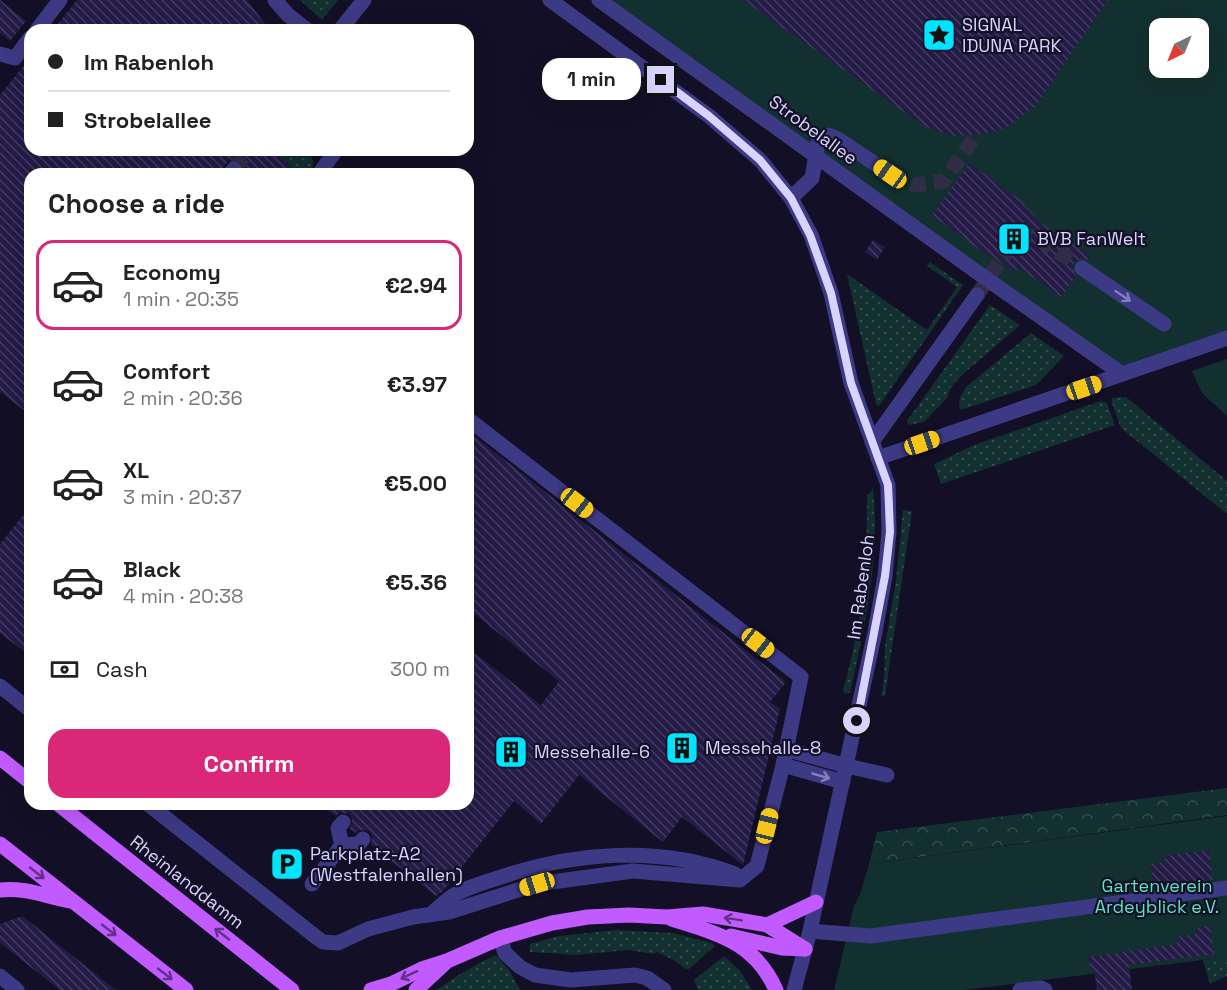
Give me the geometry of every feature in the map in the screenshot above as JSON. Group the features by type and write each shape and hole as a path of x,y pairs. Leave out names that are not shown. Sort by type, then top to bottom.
{"main road":[{"path":"0,758 24,777"},
{"name":"Rheinlanddamm","path":"66,810 292,990"},
{"path":"0,844 186,990"},
{"path":"0,890 27,891 74,901"},
{"path":"767,925 816,902"},
{"path":"372,990 500,938 552,923 588,917 703,915 767,925 805,949"},
{"path":"667,917 719,934 782,948 805,949"},
{"path":"719,934 754,956 763,965 776,990"},
{"path":"416,990 447,961"},
{"path":"276,976 303,990"}],"street":[{"path":"42,24 60,0"},
{"path":"275,0 299,24"},
{"path":"345,24 364,0"},
{"path":"550,0 709,116 760,160 791,198 812,178 818,143 828,135 838,139 890,174"},
{"name":"Strobelallee","path":"599,0 1122,374"},
{"path":"0,54 15,58 24,46"},
{"name":"Im Rabenloh","path":"791,198 810,235 831,293 851,383 888,485 890,532 875,632 847,766 810,931 794,990"},
{"path":"1082,268 1164,324"},
{"path":"872,442 977,295"},
{"path":"878,458 1227,338"},
{"path":"156,810 323,942 338,943 368,929 413,917 449,912 537,884 633,871 740,880 757,866 783,765 801,677 474,424"},
{"path":"0,686 24,705"},
{"path":"785,749 887,775"},
{"path":"783,765 843,782"},
{"path":"342,845 338,828 343,822"},
{"path":"312,884 342,845 358,844 363,838"},
{"path":"810,931 871,936 1227,888"},
{"path":"500,938 505,953 520,967 535,975 571,980 635,975 647,978 664,990"},
{"path":"0,976 17,990"},
{"path":"1020,990 1041,988 1045,990"}],"green space":[{"path":"300,0 338,0 322,20"},
{"path":"592,0 1227,0 1227,334 1116,369"},
{"path":"278,156 311,156 312,168 293,168"},
{"path":"930,262 963,285 879,406 876,404 847,274 927,330 957,287 927,266"},
{"path":"990,305 1020,325 962,375 951,387 947,398 924,422 908,425 907,421"},
{"path":"1031,333 1064,356 1036,385 961,410 959,401 966,387"},
{"path":"1227,359 1227,416 1202,393 1192,371"},
{"path":"1126,397 1227,481 1227,514 1121,428 1112,398"},
{"path":"1101,401 1107,403 1115,425 941,484 934,464 974,445"},
{"path":"873,489 875,538 870,588 852,684 850,692 846,694 843,691 862,595 867,496"},
{"path":"903,510 912,511 885,696 881,696 884,681 885,645 896,581"},
{"path":"1227,788 1227,815 869,864 877,832"},
{"name":"Gartenverein Ardeyblick e.V.","path":"1227,816 1227,957 964,990 834,990 854,906 869,864"},
{"path":"616,930 672,933 712,943 715,946 689,969 656,952 654,954 628,950 577,955 530,952 530,944 559,936"},
{"path":"496,955 509,970 520,990 437,990 465,971"},
{"path":"724,956 740,971 752,990 698,990 694,980"},
{"path":"1227,957 1227,976 1210,984 1203,960"}],"building":[{"path":"0,0 26,21 10,41 0,33"},
{"path":"77,0 247,0 265,24 58,24"},
{"name":"SIGNAL IDUNA PARK","path":"743,0 1108,0 1034,108 1007,127 984,134 954,136 926,127"},
{"path":"24,65 24,156 278,156 293,168 243,168 243,165 235,159 229,160 223,168 24,168 24,410 0,392 0,95"},
{"name":"BVB FanWelt","path":"969,163 1019,199 1040,222 1090,256 1088,260 1082,258 1074,262 1072,268 1076,276 1061,297 1021,269 1013,271 987,255 932,215"},
{"path":"873,240 885,247 877,260 865,252"},
{"path":"474,436 786,682 770,702 780,709 743,865 682,817 663,842 579,775 541,824 514,801 443,891 436,896 371,845 372,836 369,831 360,830 356,833 350,829 352,819 349,814 340,813 335,816 328,810 474,810 474,653 541,705 559,681 474,614"},
{"path":"24,514 24,651 0,633 0,544"},
{"path":"1209,850 1213,880 1154,888 1150,864 1165,862 1165,856"},
{"path":"22,916 116,990 60,990 0,943 0,924"},
{"path":"1210,925 1214,954 1129,965 1132,990 1097,990 1094,970 1091,970 1088,957 1177,944 1176,937 1197,934 1196,928"}],"tunnel":[{"path":"890,174 915,185 944,181 977,134"},
{"path":"235,168 244,156"},
{"path":"977,295 1012,244 1020,237 1031,236 1039,239 1082,268"}],"place":[{"name":"SIGNAL IDUNA PARK","path":"939,35"},
{"name":"BVB FanWelt","path":"1014,239"},
{"name":"Messehalle-8","path":"682,748"},
{"name":"Messehalle-6","path":"511,752"},
{"name":"Parkplatz-A2 (Westfalenhallen)","path":"287,864"}],"route":[{"path":"661,80 709,116 760,160 791,198 810,235 831,293 851,383 888,485 890,532 885,576 857,721"}]}
